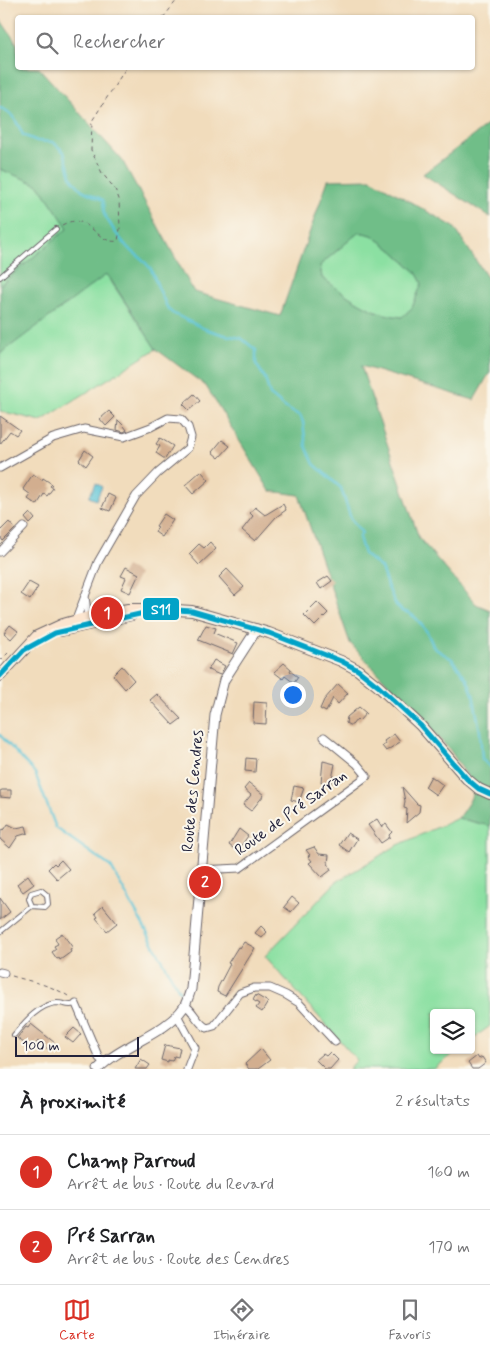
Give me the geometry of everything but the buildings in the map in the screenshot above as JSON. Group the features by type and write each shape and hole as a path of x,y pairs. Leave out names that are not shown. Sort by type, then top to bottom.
{"main road":[{"path":"0,676 24,650 47,636 83,621 128,609 192,611 307,647 358,670 420,725 467,779 479,789 490,794"}],"street":[{"path":"0,468 54,438 84,429 124,437 151,427 168,418 181,419 188,426 191,437 188,448 158,472 136,496 98,562 80,606 83,621"},
{"path":"0,552 24,527"},
{"path":"83,621 84,598"},
{"name":"Route des Cendres","path":"101,1066 177,1016 185,1005 191,989 215,716 224,680 257,630"},
{"name":"Route de Pré Sarran","path":"201,870 240,868 367,776 324,736"},
{"path":"185,1005 191,1010 199,1024 207,1028 214,1026 240,993 254,988 270,988 299,1003 335,1042"},
{"path":"76,1004 101,1066"},
{"path":"177,1016 195,1048 187,1069"}],"lane":[{"path":"0,277 56,229"},
{"path":"0,932 32,906 45,907 48,904 47,895 41,890 31,893 29,899 32,906"},
{"path":"14,1035 29,1018 46,1007 58,1003 70,1006 76,1004"}],"path":[{"path":"166,15 178,0"},
{"path":"56,229 69,221 82,222 107,240 118,241 120,236 120,199 115,189 102,174 91,150 92,121 125,70"},
{"path":"2,972 55,989 72,998 76,1004"}],"green space":[{"path":"0,19 15,41 15,70 41,70 122,160 194,292 280,316 328,180 371,179 454,227 490,282 490,372 474,400 361,366 419,538 476,604 490,610 490,826 458,818 469,802 475,788 450,750 350,643 299,495 270,491 206,386 156,349 107,274 0,354 0,285 68,228 39,185 0,169","holes":["359,232 372,235 416,272 422,283 412,308 402,317 370,308 322,278 320,265"]},
{"path":"490,123 490,217 423,174"},
{"path":"0,169 39,185 68,228 0,285"},
{"path":"359,232 372,235 393,251 416,272 422,283 412,308 402,317 370,308 322,278 320,265"},
{"path":"106,274 156,349 41,421 0,411 0,354"},
{"path":"458,818 490,826 490,1026 475,1037 475,1009 430,1009 430,1054 453,1054 434,1069 349,1069 357,1060 265,956 336,882 396,846"}],"water":[{"path":"96,483 102,487 96,500 89,497"}],"waterway":[{"path":"0,108 8,112 17,122 23,135 37,141 53,142 64,152 72,179 82,190 103,200 104,214 128,248 151,269 167,307 172,313 205,329 241,338 256,350 256,364 265,378 270,395 287,409 300,415 303,422 306,446 314,464 341,488 351,519 362,533 359,537 364,554 381,568 396,605 402,611 416,618 427,632 434,648 452,659 467,679 473,694 480,731 482,759 490,767"},
{"path":"0,735 35,773 56,828 111,867 180,992"}],"transit line":[{"name":"S11","path":"0,676 24,650 55,633 162,609 192,611 269,633 341,661 358,670 420,725 467,779 479,789 490,794"}],"place":[{"name":"Champ Parroud","path":"107,613"},
{"name":"Pré Sarran","path":"205,882"}]}
